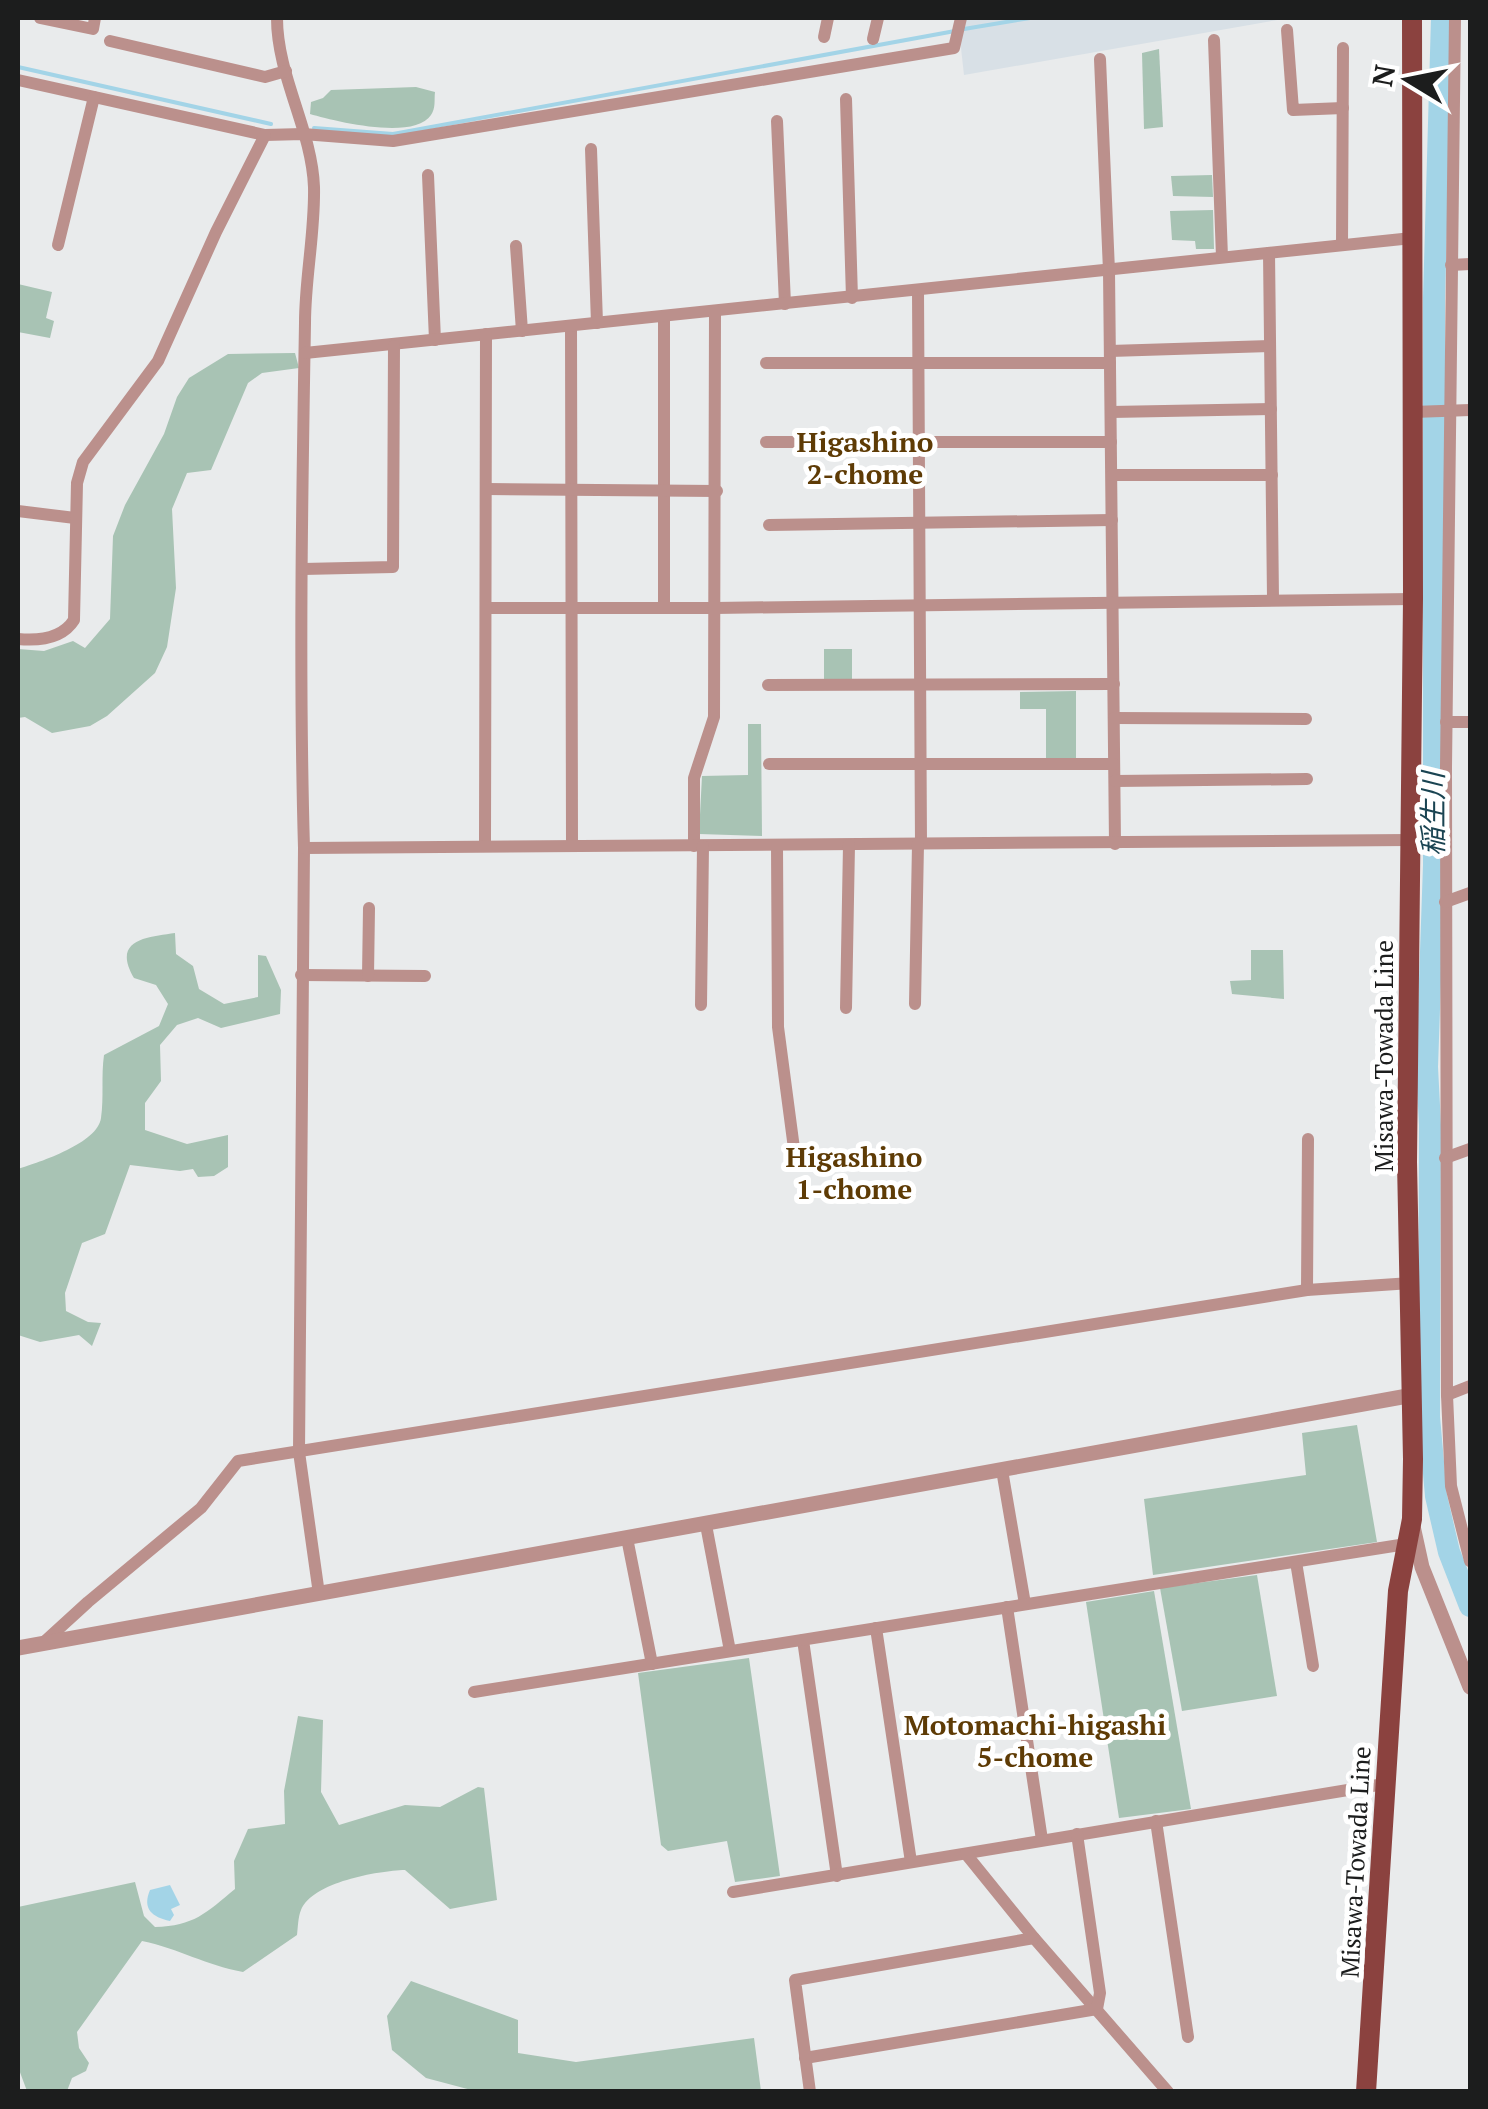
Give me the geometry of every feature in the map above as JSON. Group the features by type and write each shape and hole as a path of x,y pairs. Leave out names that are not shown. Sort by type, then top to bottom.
{"main road":[{"name":"Misawa-Towada Line","path":"1366,2092 1398,1591 1412,1520 1412,1282 1407,1162 1409,840 1420,411 1412,238 1412,18"}],"street":[{"path":"40,18 92,29 96,18"},
{"path":"277,18 278,42 312,160 314,184 314,241 306,296 305,353 299,1452 320,1594"},
{"path":"824,37 828,18"},
{"path":"872,39 878,18"},
{"path":"19,85 265,135 393,141 954,48 960,18"},
{"path":"1455,18 1446,722 1447,1395 1451,1486 1470,1561"},
{"path":"1287,30 1293,110 1342,108"},
{"path":"1214,40 1222,257"},
{"path":"110,41 265,78 286,71"},
{"path":"1342,245 1343,48"},
{"path":"1100,60 1109,270 1115,844"},
{"path":"58,245 94,98"},
{"path":"846,99 852,298"},
{"path":"777,121 785,304"},
{"path":"18,640 56,636 74,620 76,483 83,462 158,362 265,135"},
{"path":"590,149 597,323"},
{"path":"428,175 435,340"},
{"path":"305,353 1412,238"},
{"path":"516,246 522,330"},
{"path":"1269,252 1273,598"},
{"path":"1451,265 1470,264"},
{"path":"916,1004 921,765 918,290"},
{"path":"702,1005 694,778 714,717 715,311"},
{"path":"664,316 664,608"},
{"path":"571,326 572,845"},
{"path":"485,844 486,334"},
{"path":"303,569 392,567 394,346"},
{"path":"766,363 1110,357 1270,346"},
{"path":"1111,412 1271,410"},
{"path":"1420,411 1470,410"},
{"path":"766,442 1111,442"},
{"path":"1112,474 1272,474"},
{"path":"487,489 716,491"},
{"path":"18,511 75,518"},
{"path":"768,525 1112,520"},
{"path":"487,608 1413,599"},
{"path":"768,685 1114,684"},
{"path":"1114,718 1306,718"},
{"path":"1446,722 1470,722"},
{"path":"770,764 1114,764"},
{"path":"1114,781 1307,779"},
{"path":"304,848 1409,840"},
{"path":"846,1008 849,845"},
{"path":"778,846 778,1027 795,1156"},
{"path":"1445,902 1470,893"},
{"path":"368,976 369,908"},
{"path":"301,976 425,976"},
{"path":"1307,1290 1308,1138"},
{"path":"1445,1158 1470,1149"},
{"path":"42,1644 201,1508 238,1462 1307,1290 1412,1282"},
{"path":"1447,1395 1470,1386"},
{"path":"18,1648 1413,1396"},
{"path":"1002,1470 1025,1604"},
{"path":"1412,1520 1422,1567 1470,1687"},
{"path":"706,1525 730,1651"},
{"path":"627,1538 652,1664"},
{"path":"474,1692 1406,1544"},
{"path":"1296,1562 1313,1666"},
{"path":"1008,1608 1042,1840"},
{"path":"876,1628 911,1862"},
{"path":"803,1640 837,1876"},
{"path":"732,1892 1384,1784"},
{"path":"1156,1821 1188,2037"},
{"path":"1077,1834 1100,1993 1098,2009"},
{"path":"966,1854 1168,2092"},
{"path":"810,2092 794,1980 1034,1938"},
{"path":"805,2058 1098,2009"}],"shaded area":[{"path":"965,18 1289,18 964,75 960,39"}],"green space":[{"path":"1159,49 1163,127 1144,129 1142,53"},
{"path":"416,87 435,92 434,107 422,123 408,127 373,127 310,114 311,102 331,90"},
{"path":"1212,175 1213,197 1173,196 1171,176"},
{"path":"1213,210 1214,249 1196,249 1195,241 1172,240 1170,211"},
{"path":"18,284 52,292 46,318 54,321 50,338 18,332"},
{"path":"295,353 299,368 262,373 248,383 211,470 187,473 172,509 176,588 167,647 155,673 90,726 52,733 25,717 18,718 18,649 44,651 73,641 85,648 110,619 113,536 189,378 228,354"},
{"path":"824,649 852,649 852,679 824,679"},
{"path":"1076,691 1076,759 1046,759 1046,709 1020,709 1020,692"},
{"path":"748,724 761,724 762,836 699,834 702,776 748,775"},
{"path":"175,933 176,954 193,966 199,989 224,1004 258,997 258,955 266,956 281,990 280,1014 221,1028 198,1018 177,1025 160,1045 161,1081 145,1103 145,1130 187,1144 228,1135 228,1167 214,1176 198,1177 193,1169 130,1165 105,1234 82,1243 65,1293 66,1311 88,1322 101,1323 92,1346 79,1335 40,1342 18,1335 18,1169 67,1150 97,1127 102,1110 104,1055 159,1026 168,1004 156,985 134,978 127,955 136,942"},
{"path":"1251,950 1283,950 1284,999 1232,994 1230,981 1251,980"},
{"path":"1357,1425 1377,1542 1153,1575 1144,1499 1306,1475 1302,1433"},
{"path":"1257,1575 1277,1696 1182,1711 1160,1588"},
{"path":"1154,1591 1191,1809 1119,1818 1086,1602"},
{"path":"749,1658 780,1876 735,1882 727,1841 668,1851 661,1845 638,1673"},
{"path":"298,1716 323,1720 321,1792 339,1825 405,1805 440,1807 478,1787 484,1788 497,1900 450,1909 405,1870 347,1880 308,1900 300,1913 297,1935 243,1972 142,1941 77,2032 79,2048 89,2063 86,2071 72,2078 67,2091 27,2091 18,2067 18,1907 135,1882 144,1916 155,1927 190,1921 207,1911 235,1889 234,1861 248,1829 285,1824 284,1791"},
{"path":"411,1981 518,2020 518,2053 576,2062 754,2038 761,2091 475,2091 426,2078 392,2050 387,2016"}],"water":[{"path":"170,1885 180,1905 171,1909 174,1915 170,1921 154,1914 147,1902 150,1890"}],"waterway":[{"path":"964,29 1030,18"},
{"name":"稲生川","path":"1442,18 1434,298 1434,865 1427,1067 1429,1417 1436,1496 1449,1552 1470,1606"},
{"path":"314,128 393,134 955,31"},
{"path":"18,67 271,124"}],"district":[{"name":"Higashino 2-chome","path":"865,457"},
{"name":"Higashino 1-chome","path":"854,1172"},
{"name":"Motomachi-higashi 5-chome","path":"1035,1740"}]}
